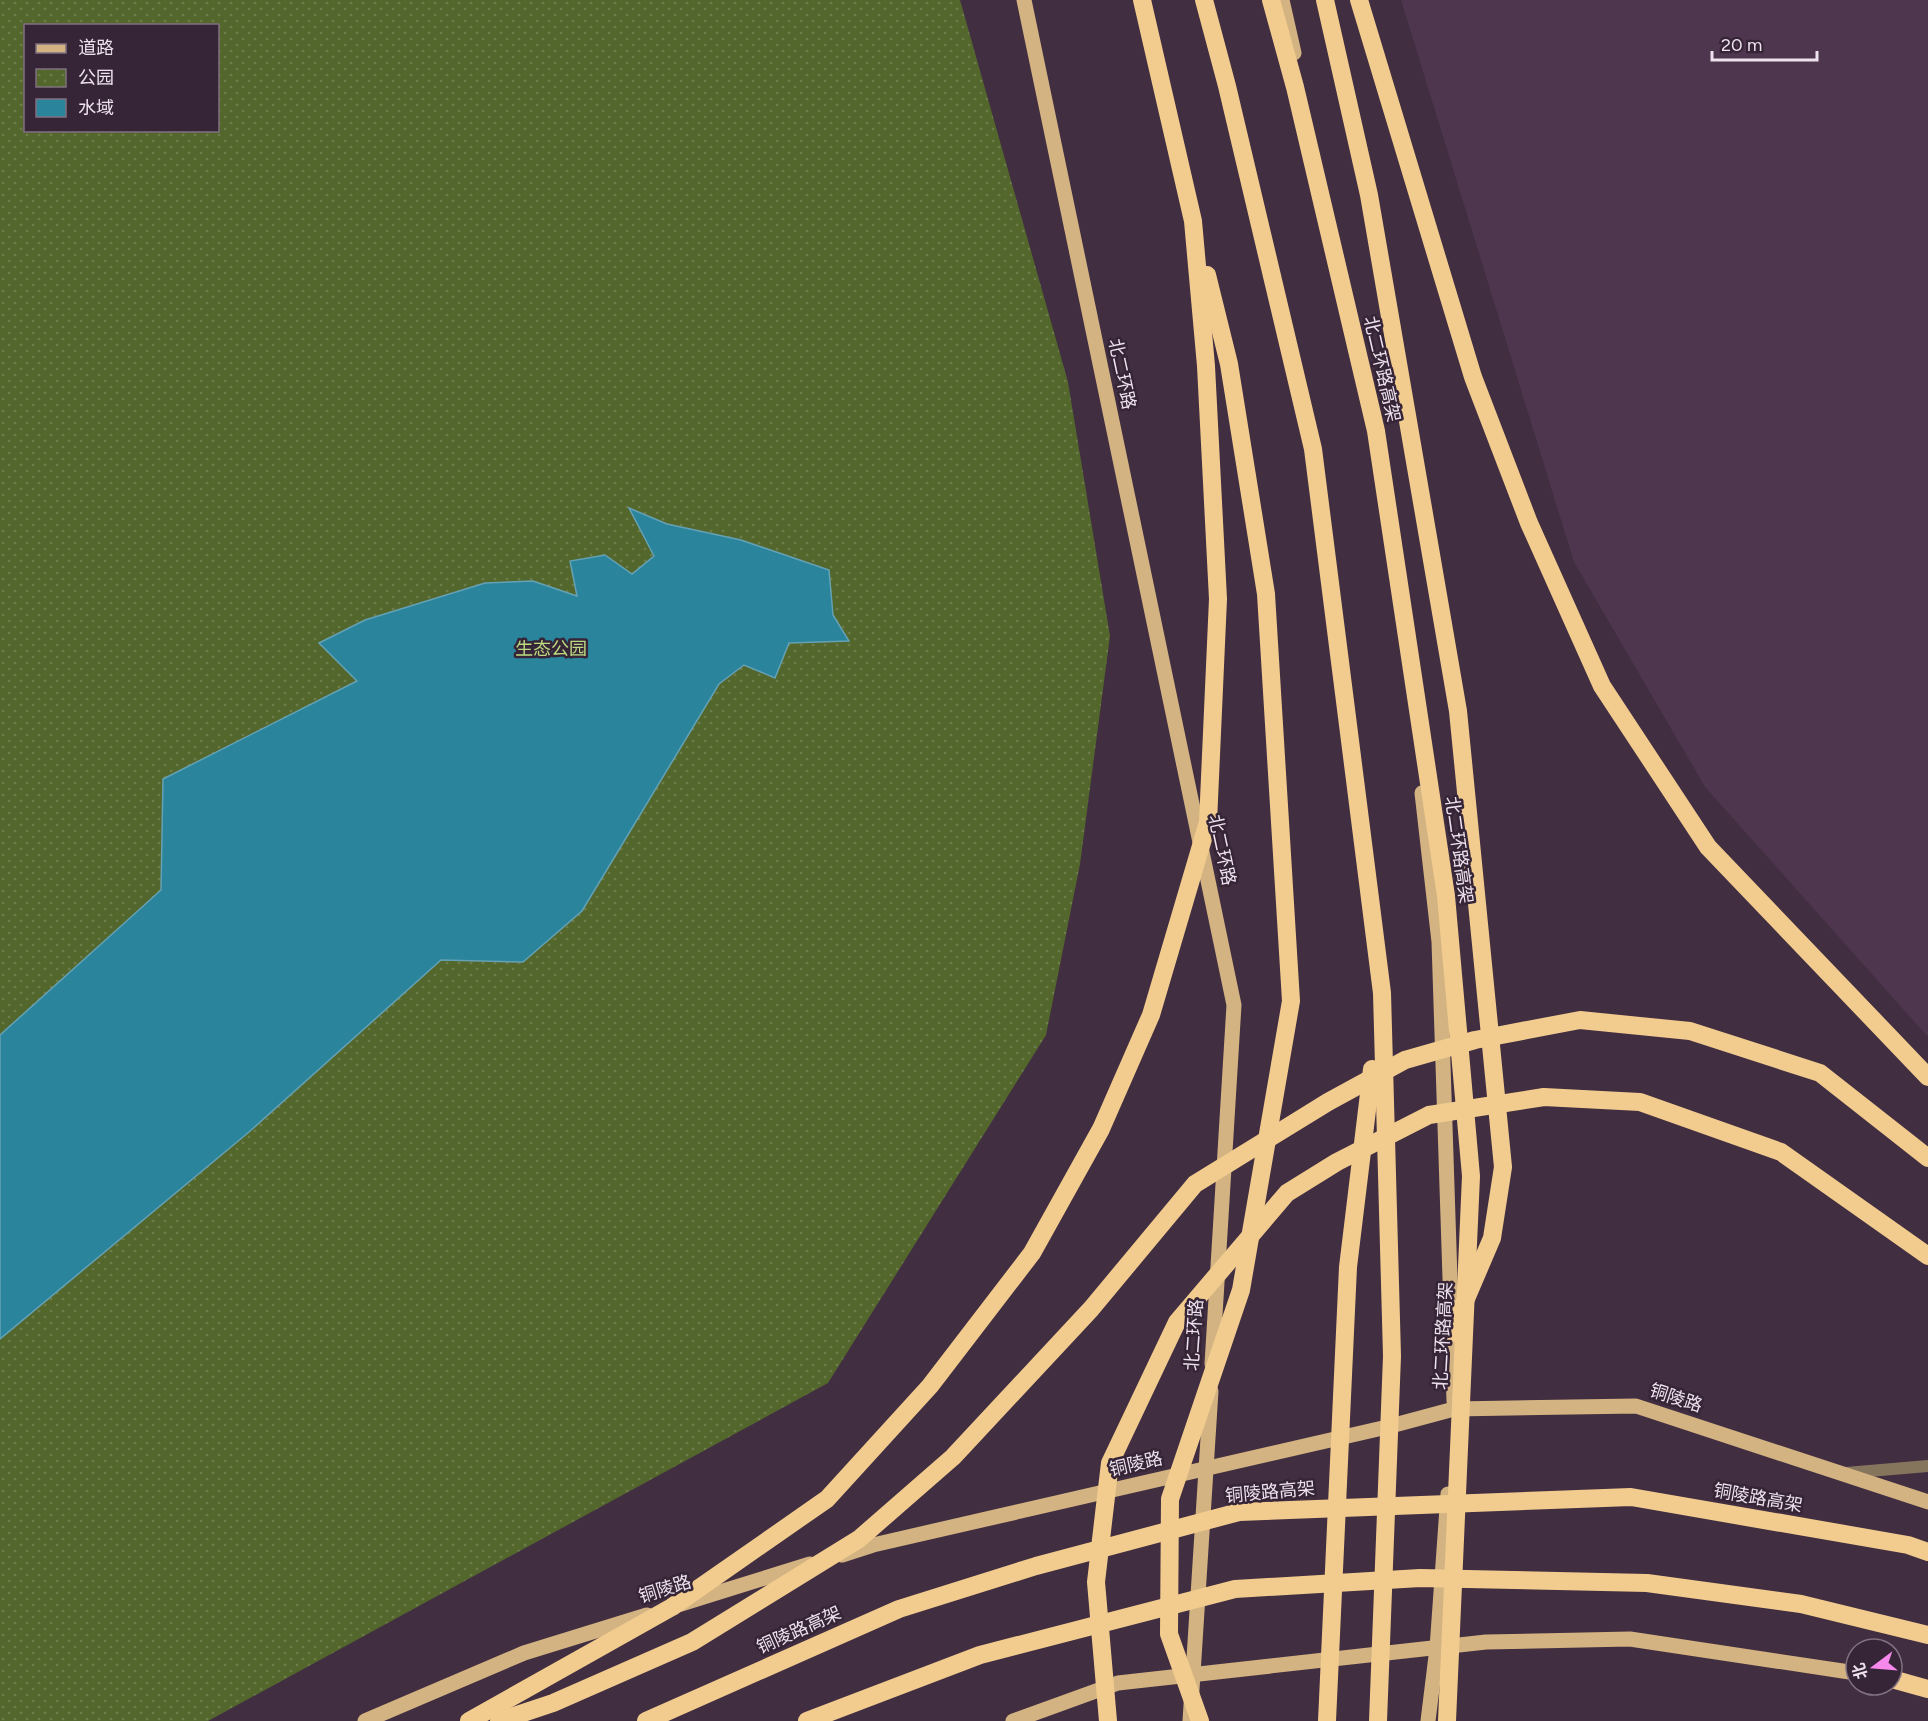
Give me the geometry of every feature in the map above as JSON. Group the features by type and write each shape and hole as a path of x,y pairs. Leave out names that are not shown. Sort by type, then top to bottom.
{"highway":[{"path":"1142,0 1229,364 1266,594 1291,1001 1241,1290 1170,1499 1169,1634 1200,1721"},
{"path":"1204,0 1230,98 1313,449 1382,993 1392,1356 1378,1721"},
{"name":"北二环路高架","path":"1271,0 1376,431 1446,896 1471,1176 1447,1721"},
{"path":"1325,0 1369,195 1458,711 1503,1167 1491,1238 1451,1334"},
{"path":"1359,0 1473,377 1529,523 1602,686 1708,847 1928,1077"},
{"path":"469,1721 672,1607 827,1500 930,1386 1032,1253 1101,1129 1151,1015 1208,822 1218,599 1206,366 1193,221"},
{"path":"1328,1721 1348,1267 1382,993"},
{"path":"499,1721 553,1703 692,1642 859,1539 953,1457 1091,1309 1196,1184 1328,1102 1405,1060 1475,1040 1580,1020 1690,1031 1820,1073 1928,1158"},
{"path":"1108,1721 1096,1582 1110,1462 1177,1322 1287,1193 1337,1162 1429,1115 1544,1097 1640,1102 1781,1152 1928,1256"},
{"name":"铜陵路高架","path":"646,1721 899,1609 1036,1566 1239,1512 1631,1497 1908,1545 1928,1552"},
{"path":"807,1721 980,1655 1235,1589 1420,1578 1647,1583 1802,1604 1928,1635"},
{"path":"1101,1658 1114,1721"},
{"path":"1904,1682 1928,1687"}],"main road":[{"name":"北二环路","path":"1024,0 1234,1005 1190,1721"},
{"path":"1282,0 1383,440 1439,942 1454,1408 1437,1648 1428,1721"},
{"name":"铜陵路","path":"365,1721 524,1653 873,1545 1388,1427 1454,1408 1636,1406 1928,1502"},
{"path":"1013,1721 1118,1683 1486,1642 1630,1639 1844,1671"}],"lane":[{"path":"1842,1474 1928,1466"},
{"path":"1904,1685 1928,1697"}],"shaded area":[{"path":"1401,0 1928,0 1928,1037 1705,787 1574,562"}],"green space":[{"name":"生态公园","path":"0,0 960,0 1068,382 1110,636 1080,864 1046,1035 828,1383 208,1721 0,1721"}],"water":[{"path":"629,508 667,524 741,540 829,570 833,615 849,641 789,643 775,678 744,665 719,684 582,911 523,962 441,960 249,1132 0,1339 0,1035 161,890 163,779 357,681 319,643 365,620 485,583 533,581 577,596 570,561 605,555 632,574 654,556"}]}
